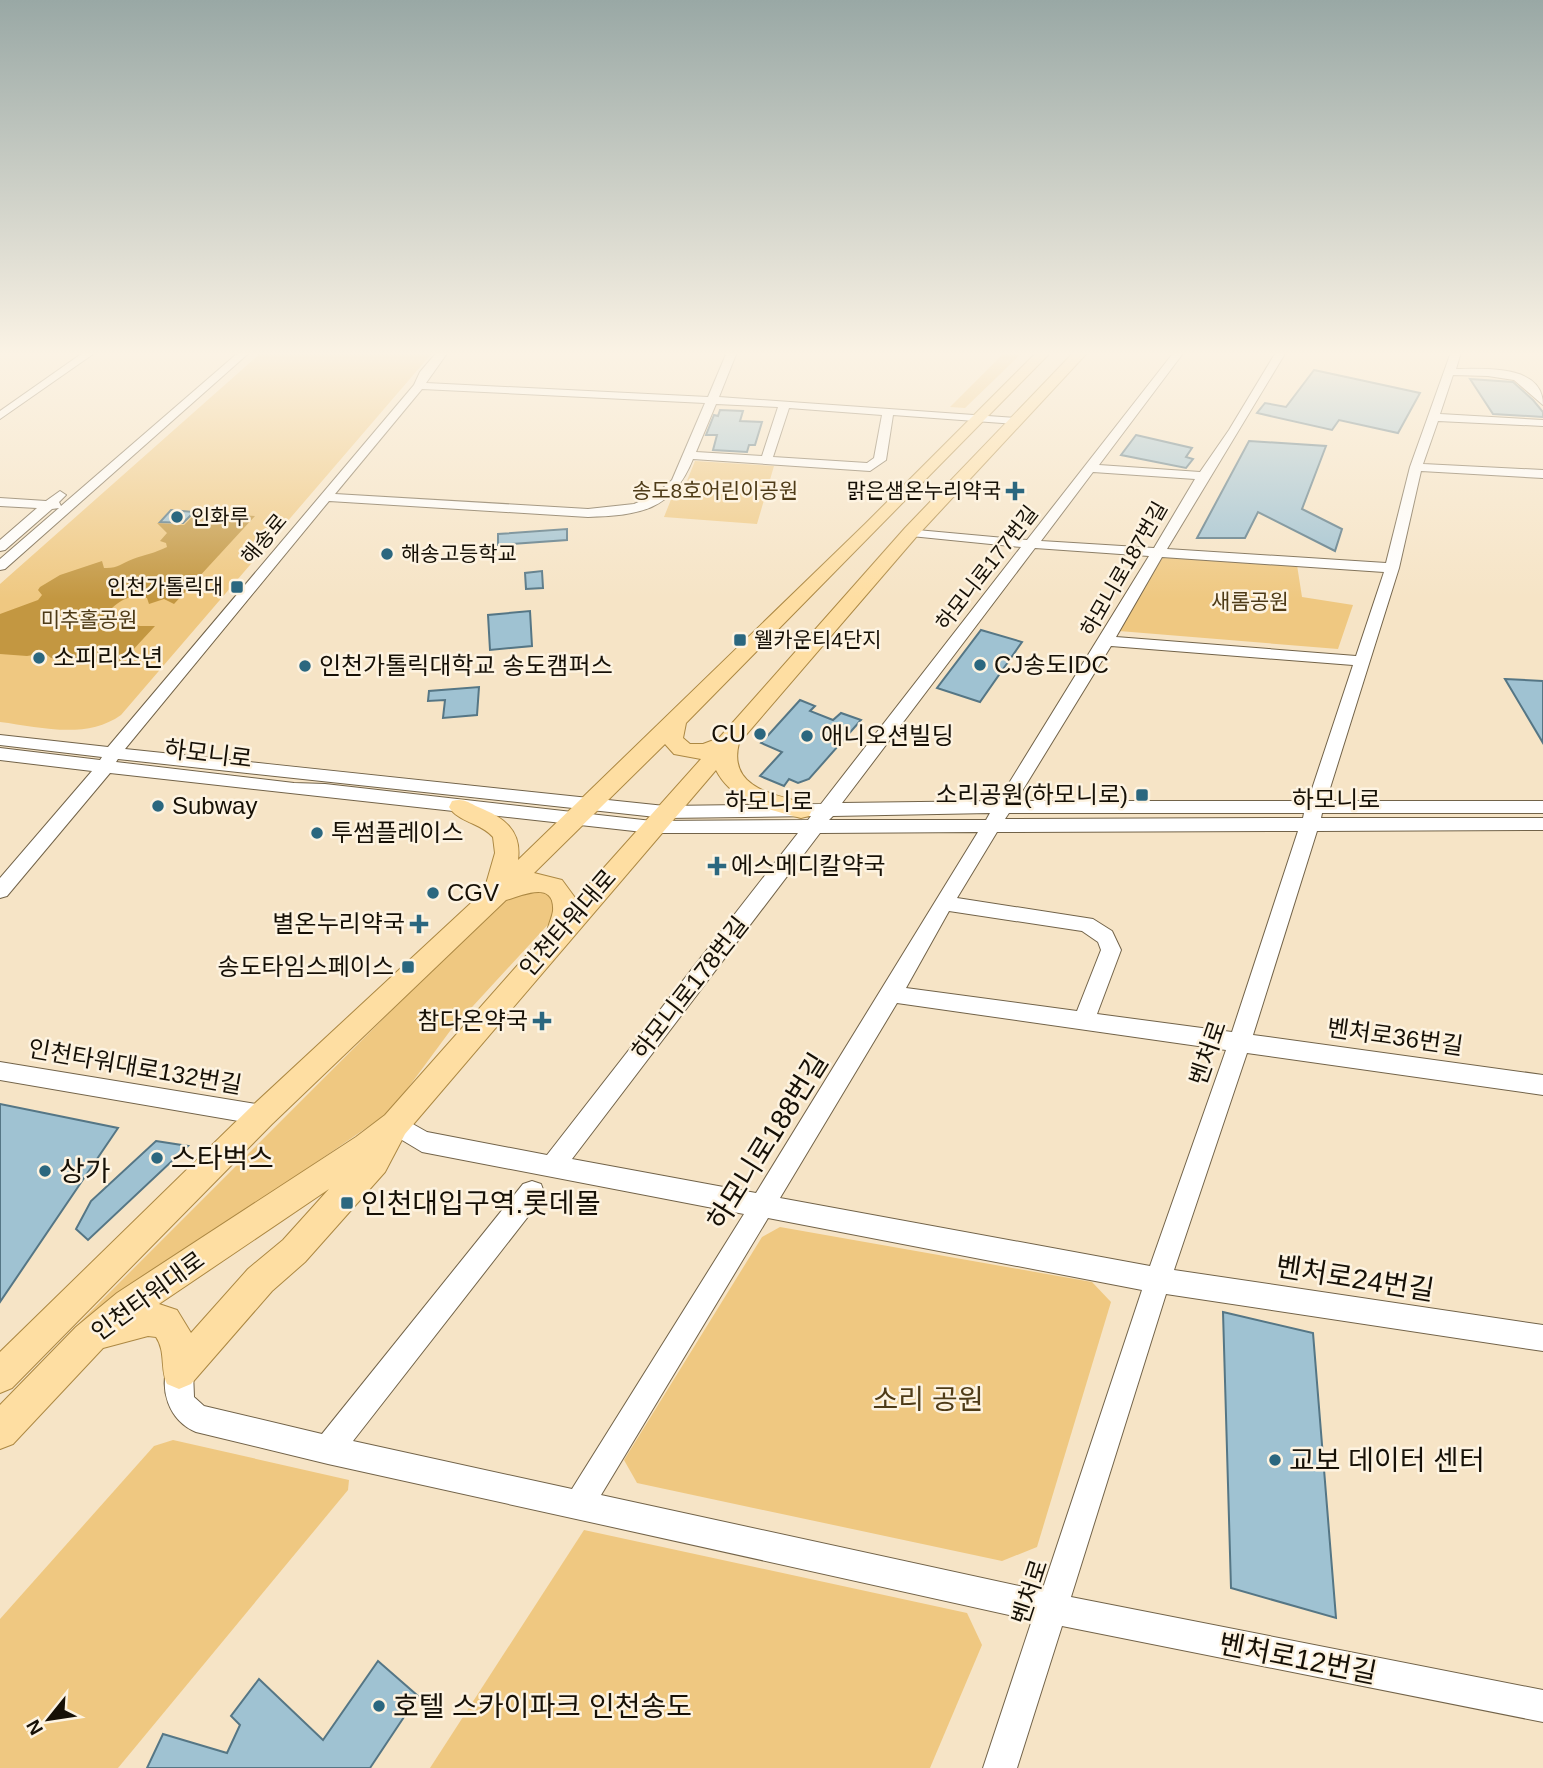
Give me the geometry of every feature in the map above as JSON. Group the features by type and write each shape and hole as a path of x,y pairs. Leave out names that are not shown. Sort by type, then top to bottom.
{"main road":[{"name":"인천타워대로","path":"0,1376 262,1115 676,722 961,435"},
{"name":"인천타워대로","path":"0,1431 88,1339 129,1305 367,1147 395,1124 911,532 1003,435"},
{"path":"676,722 672,738 683,750 699,753 728,741"},
{"path":"728,741 725,760 729,773 740,787 757,797 814,815"},
{"path":"460,807 489,821 506,838 509,852 490,900"},
{"path":"490,900 523,884 536,882 554,886 566,901 567,909 562,925 547,948"},
{"path":"179,1372 260,1280 294,1251 374,1162 395,1124"},
{"path":"88,1339 123,1325 148,1320 165,1322 181,1348 179,1372"},
{"path":"176,1336 189,1341 200,1339 216,1330"}],"street":[{"path":"0,547 132,435"},
{"path":"0,566 150,435"},
{"name":"해송로","path":"0,891 378,435"},
{"path":"326,497 588,513 616,512 664,496 678,481 698,435"},
{"path":"766,461 775,435"},
{"path":"689,455 863,468 875,465 880,460 884,435"},
{"name":"하모니로177번길","path":"814,815 1116,435"},
{"name":"하모니로187번길","path":"997,816 1106,641 1203,476 1231,435"},
{"name":"벤처로","path":"1000,1768 1157,1280 1240,1042 1392,568 1416,467 1427,435"},
{"path":"1416,467 1543,474"},
{"path":"1090,468 1203,476"},
{"path":"0,502 68,506"},
{"path":"911,532 1031,544 1392,568"},
{"path":"1106,641 1362,661"},
{"name":"하모니로","path":"0,740 109,759 460,807 584,812"},
{"name":"하모니로","path":"0,754 236,767 584,812 659,819 814,815 1312,816 1543,824"},
{"name":"하모니로","path":"1312,816 1543,807"},
{"name":"하모니로178번길","path":"552,1167 814,815"},
{"name":"하모니로188번길","path":"579,1504 892,993 997,816"},
{"path":"944,902 1086,924 1105,935 1111,950 1084,1021"},
{"name":"벤처로36번길","path":"892,993 1543,1084"},
{"name":"인천타워대로132번길","path":"0,1071 262,1115"},
{"name":"벤처로24번길","path":"395,1124 422,1142 1157,1280 1543,1338"},
{"path":"328,1450 533,1192"},
{"name":"벤처로12번길","path":"179,1372 181,1403 197,1418 328,1450 1052,1609 1543,1706"}],"green space":[{"name":"미추홀공원","path":"169,435 362,435 121,715 107,723 78,730 62,730 0,722 0,584"},
{"name":"송도8호어린이공원","path":"695,461 774,466 757,524 664,517 672,497 680,498"},
{"name":"새롬공원","path":"1161,557 1297,565 1302,597 1353,605 1338,649 1119,631"},
{"path":"526,887 556,895 555,917 450,1031 391,1111 72,1330 504,898"},
{"name":"소리 공원","path":"780,1227 1092,1282 1111,1302 1037,1547 1002,1561 637,1483 624,1460 762,1237"},
{"path":"173,1440 349,1480 348,1490 118,1768 0,1768 0,1619 154,1446"},
{"path":"584,1530 967,1613 982,1645 930,1768 430,1768"}],"shaded area":[{"path":"197,512 255,516 174,604 164,599 149,604 147,598 135,597 121,601 108,612 108,618 140,626 155,626 120,664 51,658 45,653 27,656 0,654 0,614 38,600 42,595 38,590 40,587 60,575 102,561 104,568 112,568 167,547 166,543 160,541 167,533 157,523 184,525"}],"building":[{"path":"706,435 758,435 755,445 749,445 747,452 713,450 717,435"},
{"path":"1136,435 1192,448 1186,457 1193,459 1186,468 1121,455"},
{"path":"1249,441 1326,446 1302,509 1342,529 1335,551 1258,512 1245,538 1197,538"},
{"name":"인화루","path":"171,510 194,512 183,523 160,522"},
{"path":"567,529 567,540 498,545 498,534"},
{"path":"542,571 543,588 526,589 525,573"},
{"path":"530,611 532,646 490,650 488,615"},
{"name":"CJ송도IDC","path":"981,630 1022,642 980,702 937,688"},
{"path":"1505,679 1543,681 1543,743"},
{"path":"479,687 477,715 443,718 445,700 428,701 429,691"},
{"name":"애니오션빌딩","path":"800,700 815,706 810,711 833,720 841,713 861,720 809,779 798,783 789,779 784,786 760,776 782,752 761,743"},
{"name":"상가","path":"0,1104 118,1128 0,1302"},
{"name":"상가","path":"156,1141 188,1146 88,1240 76,1229 91,1201"},
{"name":"교보 데이터 센터","path":"1223,1312 1313,1333 1336,1618 1231,1588"},
{"name":"호텔 스카이파크 인천송도","path":"378,1661 418,1696 370,1768 147,1768 163,1734 227,1753 240,1725 231,1716 259,1679 323,1740"}],"place":[{"name":"맑은샘온누리약국","path":"1015,491"},
{"name":"인화루","path":"177,517"},
{"name":"해송고등학교","path":"387,554"},
{"name":"인천가톨릭대","path":"237,587"},
{"name":"웰카운티4단지","path":"740,640"},
{"name":"소피리소년","path":"39,658"},
{"name":"CJ송도IDC","path":"980,665"},
{"name":"인천가톨릭대학교 송도캠퍼스","path":"305,666"},
{"name":"CU","path":"760,734"},
{"name":"애니오션빌딩","path":"807,736"},
{"name":"소리공원(하모니로)","path":"1142,795"},
{"name":"Subway","path":"158,806"},
{"name":"투썸플레이스","path":"317,833"},
{"name":"에스메디칼약국","path":"717,866"},
{"name":"CGV","path":"433,893"},
{"name":"별온누리약국","path":"419,924"},
{"name":"송도타임스페이스","path":"408,967"},
{"name":"참다온약국","path":"542,1021"},
{"name":"스타벅스","path":"157,1158"},
{"name":"상가","path":"45,1171"},
{"name":"인천대입구역.롯데몰","path":"347,1203"},
{"name":"교보 데이터 센터","path":"1275,1460"},
{"name":"호텔 스카이파크 인천송도","path":"379,1706"}]}
